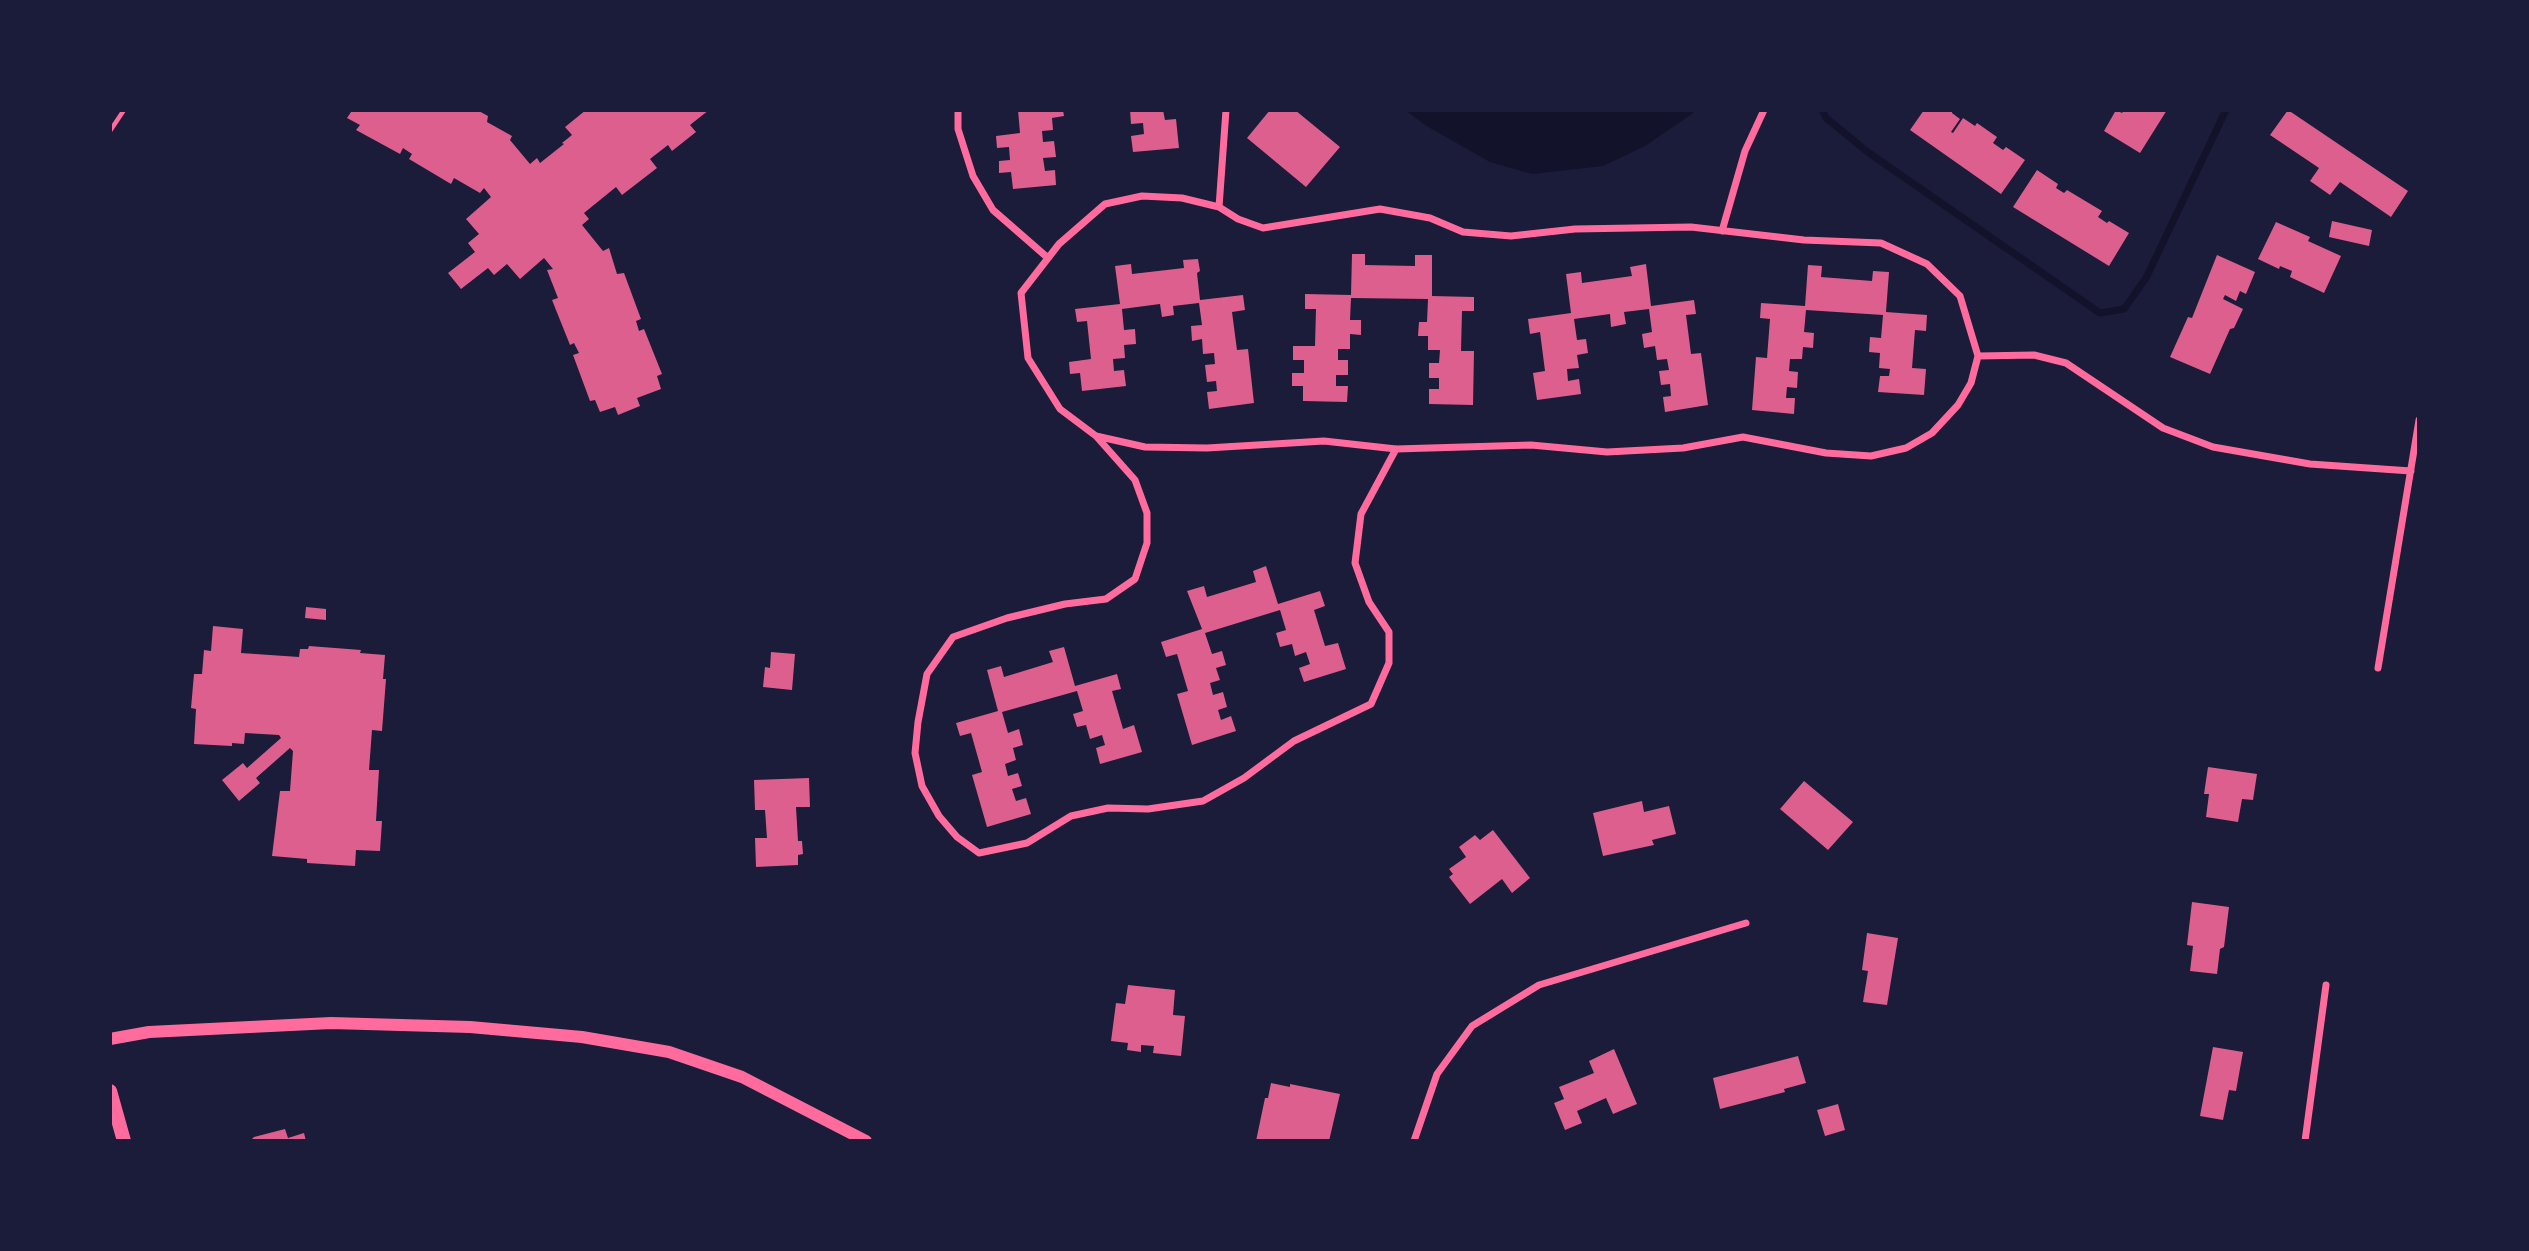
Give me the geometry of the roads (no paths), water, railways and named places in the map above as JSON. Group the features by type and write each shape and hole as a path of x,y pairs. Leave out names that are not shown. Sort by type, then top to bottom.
{"main road":[{"path":"110,1091 124,1141"}],"street":[{"path":"958,110 958,129 973,176 993,210 1048,258"},
{"path":"1219,207 1226,110"},
{"path":"1722,231 1745,151 1764,110"},
{"path":"1096,436 1145,447 1207,448 1324,441 1396,449 1531,445 1607,452 1683,449 1743,437 1826,453 1871,456 1906,448 1932,433 1965,394 1971,383 1978,356 1959,296 1927,264 1881,243 1804,240 1691,227 1575,229 1511,236 1463,232 1430,218 1380,209 1263,228 1238,219 1219,207 1182,198 1142,196 1105,204 1059,244 1021,293 1028,358 1060,409 1096,436 1135,480 1147,513 1147,543 1135,579 1107,599 1065,604 1007,618 953,637 927,674 915,753 922,786 939,816 957,837 979,853 1027,843 1071,816 1108,808 1148,809 1203,801 1244,778 1294,741 1371,704 1389,663 1389,632 1369,602 1356,563 1361,514 1396,449"},
{"path":"1978,356 2034,355 2066,363 2163,428 2213,447 2310,464 2412,471"},
{"path":"2378,668 2419,420"},
{"path":"1414,1141 1437,1074 1472,1026 1539,985 1746,923"},
{"path":"2305,1141 2326,985"},
{"path":"110,1039 149,1032 331,1023 470,1027 582,1037 669,1052 743,1077 866,1141"}],"waterway":[{"path":"1822,110 1826,118 1869,153 2100,313 2124,309 2146,278 2226,110"}]}
